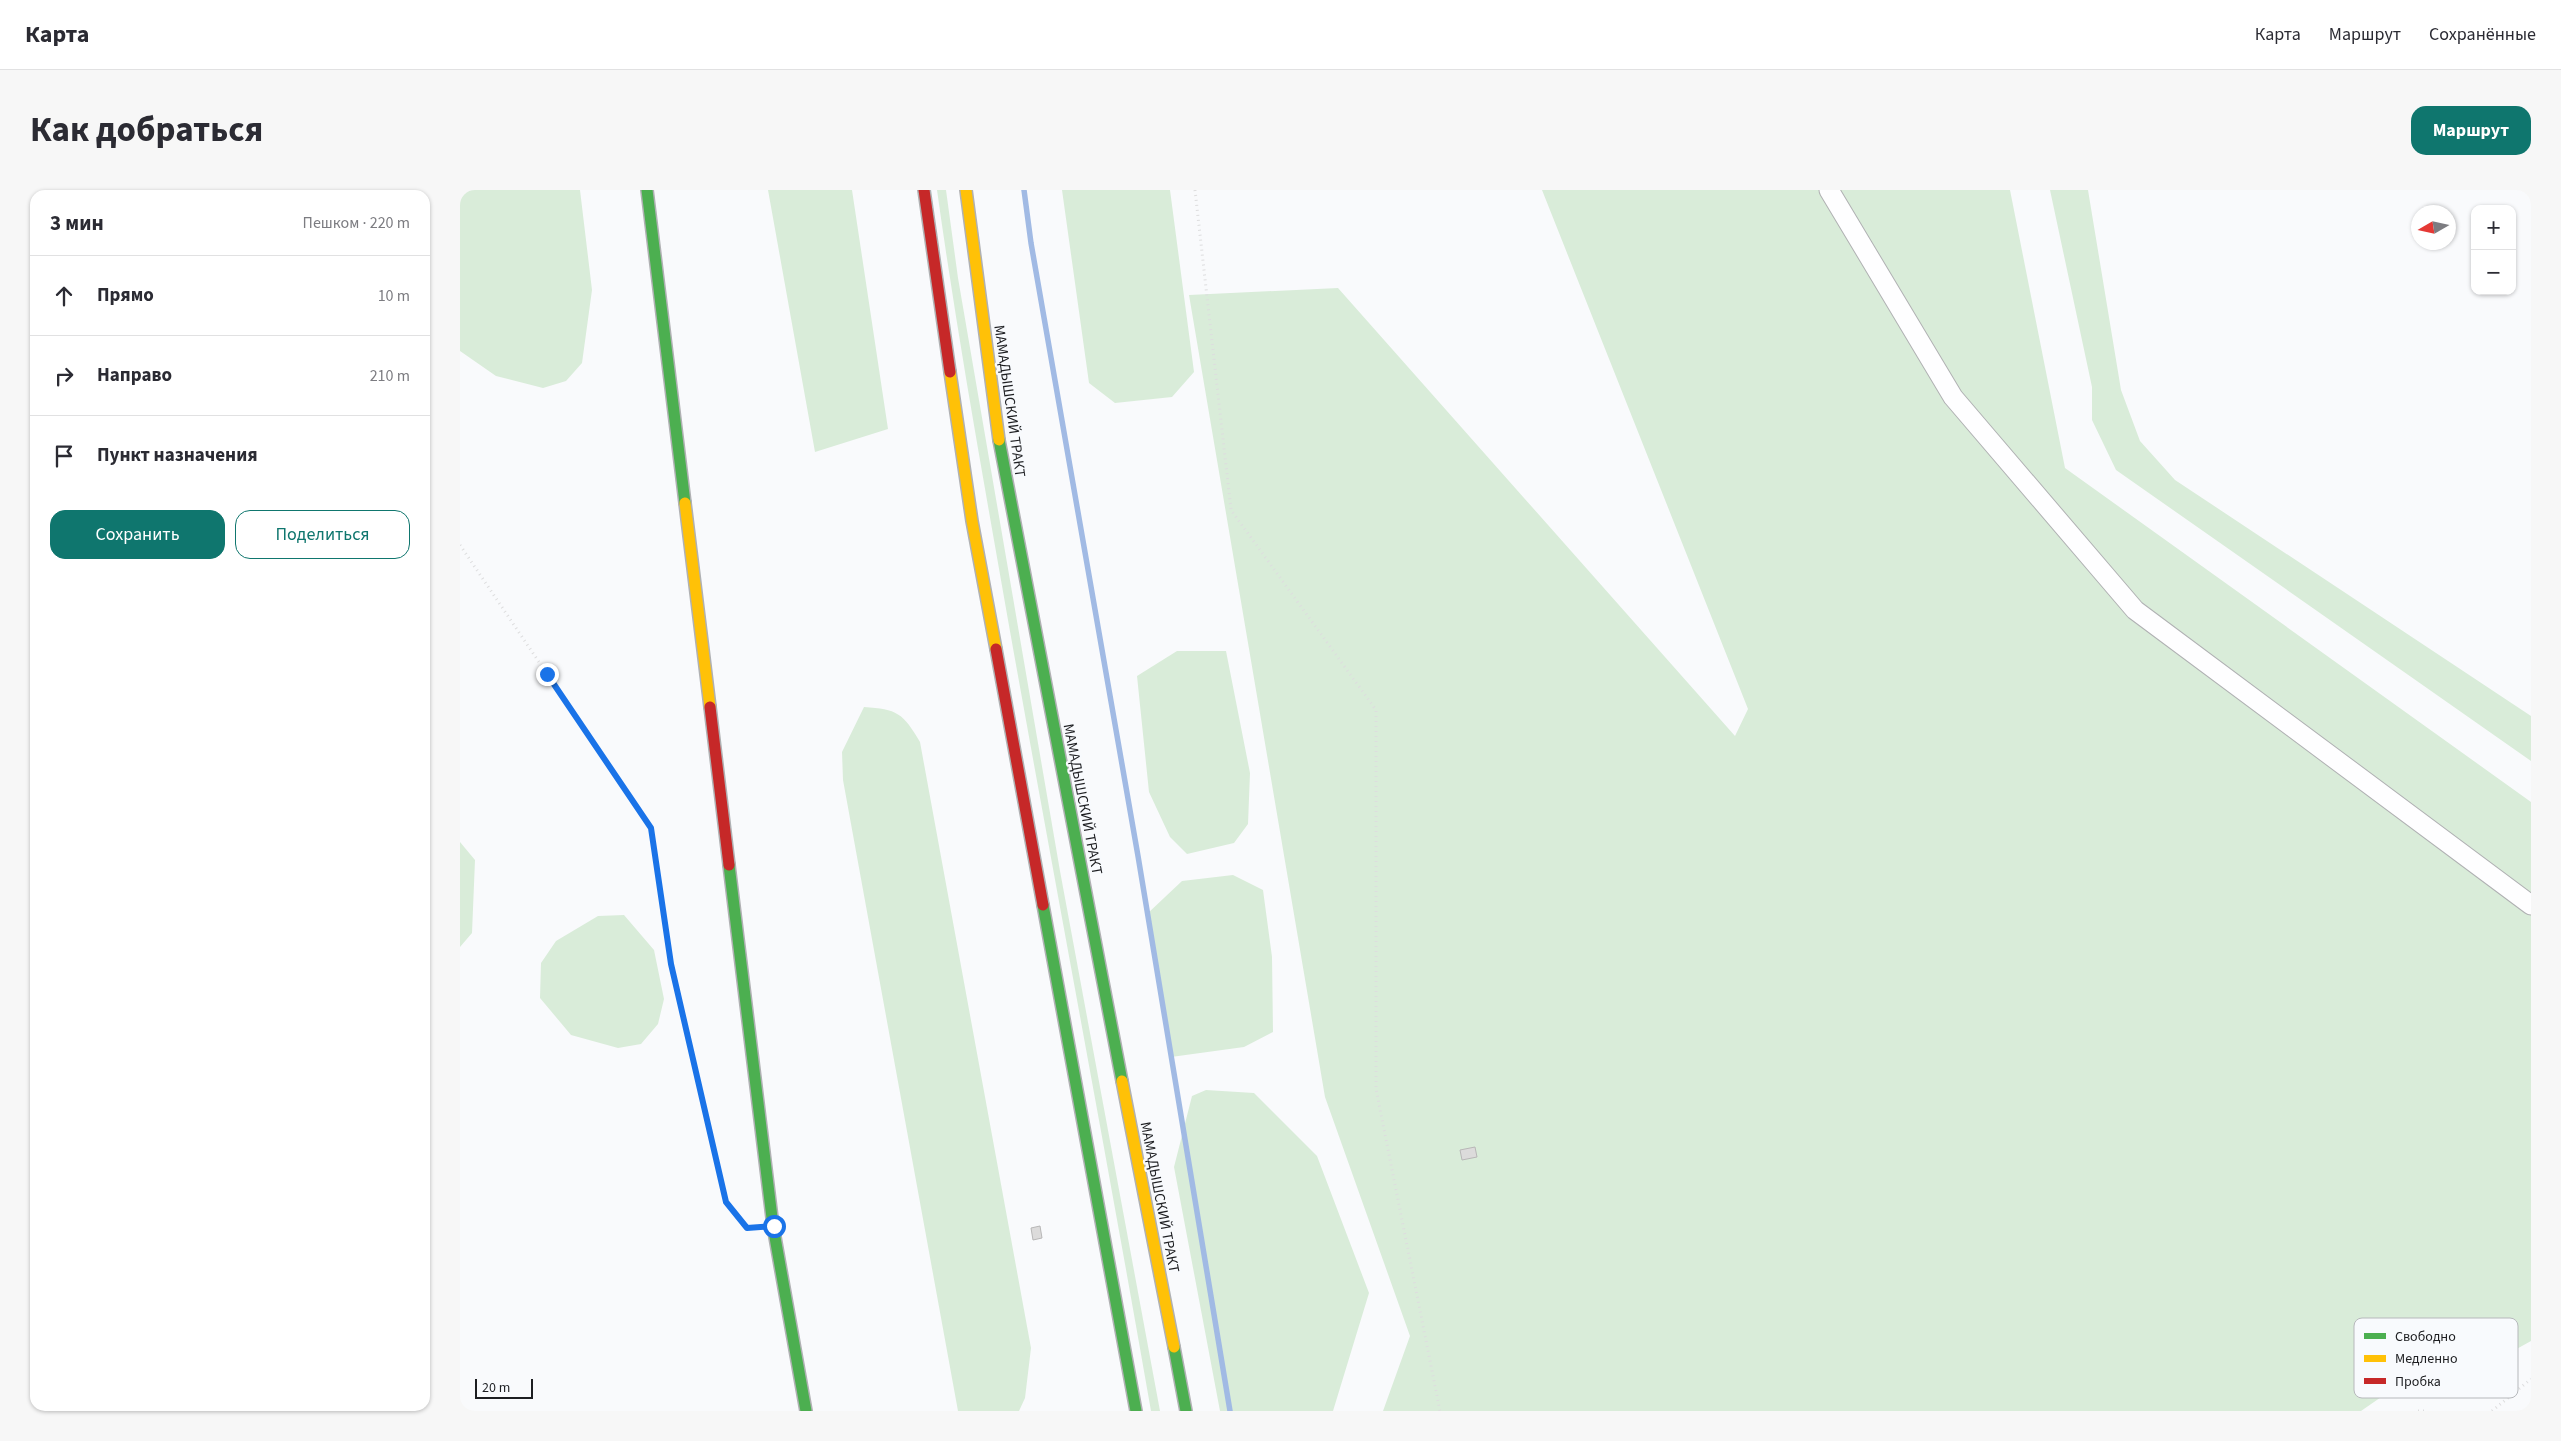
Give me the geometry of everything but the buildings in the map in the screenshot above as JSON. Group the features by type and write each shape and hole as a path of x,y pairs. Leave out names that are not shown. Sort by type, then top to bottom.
{"main road":[{"path":"647,190 774,1226 806,1411"},
{"path":"924,190 972,521 1133,1405"},
{"name":"МАМАДЫШСКИЙ ТРАКТ","path":"966,190 999,441 1186,1411"}],"street":[{"path":"1829,190 1952,397 2135,610 2531,905"}],"path":[{"path":"1196,190 1231,510 1376,710 1376,1088 1440,1411"},
{"path":"460,545 651,828 671,964 726,1202 747,1228 774,1226"},
{"path":"2518,1390 2531,1379"},
{"path":"2492,1411 2508,1398"},
{"path":"2418,1411 2428,1411"}],"green space":[{"path":"460,190 580,190 592,290 582,363 566,381 543,388 496,376 460,351"},
{"path":"768,190 852,190 888,429 815,452"},
{"path":"937,190 946,190 958,278 1060,871 1160,1411 1151,1411 989,513"},
{"path":"1062,190 1170,190 1194,372 1172,397 1115,403 1089,383"},
{"path":"1542,190 2010,190 2065,468 2531,802 2531,1341 2518,1348 2518,1318 2354,1318 2354,1398 2380,1398 2361,1411 1383,1411 1410,1336 1325,1097 1189,295 1338,288 1735,736 1748,709"},
{"path":"2050,190 2088,190 2121,390 2140,441 2175,480 2531,716 2531,761 2116,470 2092,420 2092,387"},
{"path":"1177,651 1226,651 1250,773 1248,824 1234,843 1187,854 1170,837 1149,792 1137,676"},
{"path":"864,707 884,709 898,714 909,725 920,742 1031,1348 1025,1398 1019,1411 958,1411 843,780 842,752"},
{"path":"460,842 475,860 472,933 460,947"},
{"path":"1233,875 1263,890 1272,957 1273,1032 1244,1047 1171,1057 1147,914 1182,881"},
{"path":"624,915 654,950 664,999 658,1024 641,1044 618,1048 571,1035 540,998 541,963 556,941 598,916"},
{"path":"1206,1090 1254,1093 1317,1156 1369,1293 1333,1411 1220,1411 1174,1167 1192,1096"}],"waterway":[{"path":"1024,190 1031,243 1138,856 1230,1411"}],"traffic: fast":[{"path":"647,190 685,503"},
{"path":"999,440 1122,1081"},
{"path":"729,865 773,1226 806,1411"},
{"path":"1043,905 1136,1411"},
{"path":"1174,1347 1186,1411"}],"traffic: slow":[{"path":"966,190 999,440"},
{"path":"950,372 972,521 996,649"},
{"path":"685,503 710,707"},
{"path":"1122,1081 1174,1347"}],"traffic: jam":[{"path":"924,190 950,372"},
{"path":"996,649 1043,905"},
{"path":"710,707 729,865"}],"route":[{"path":"547,674 651,828 671,964 726,1202 747,1228 774,1226"}]}
